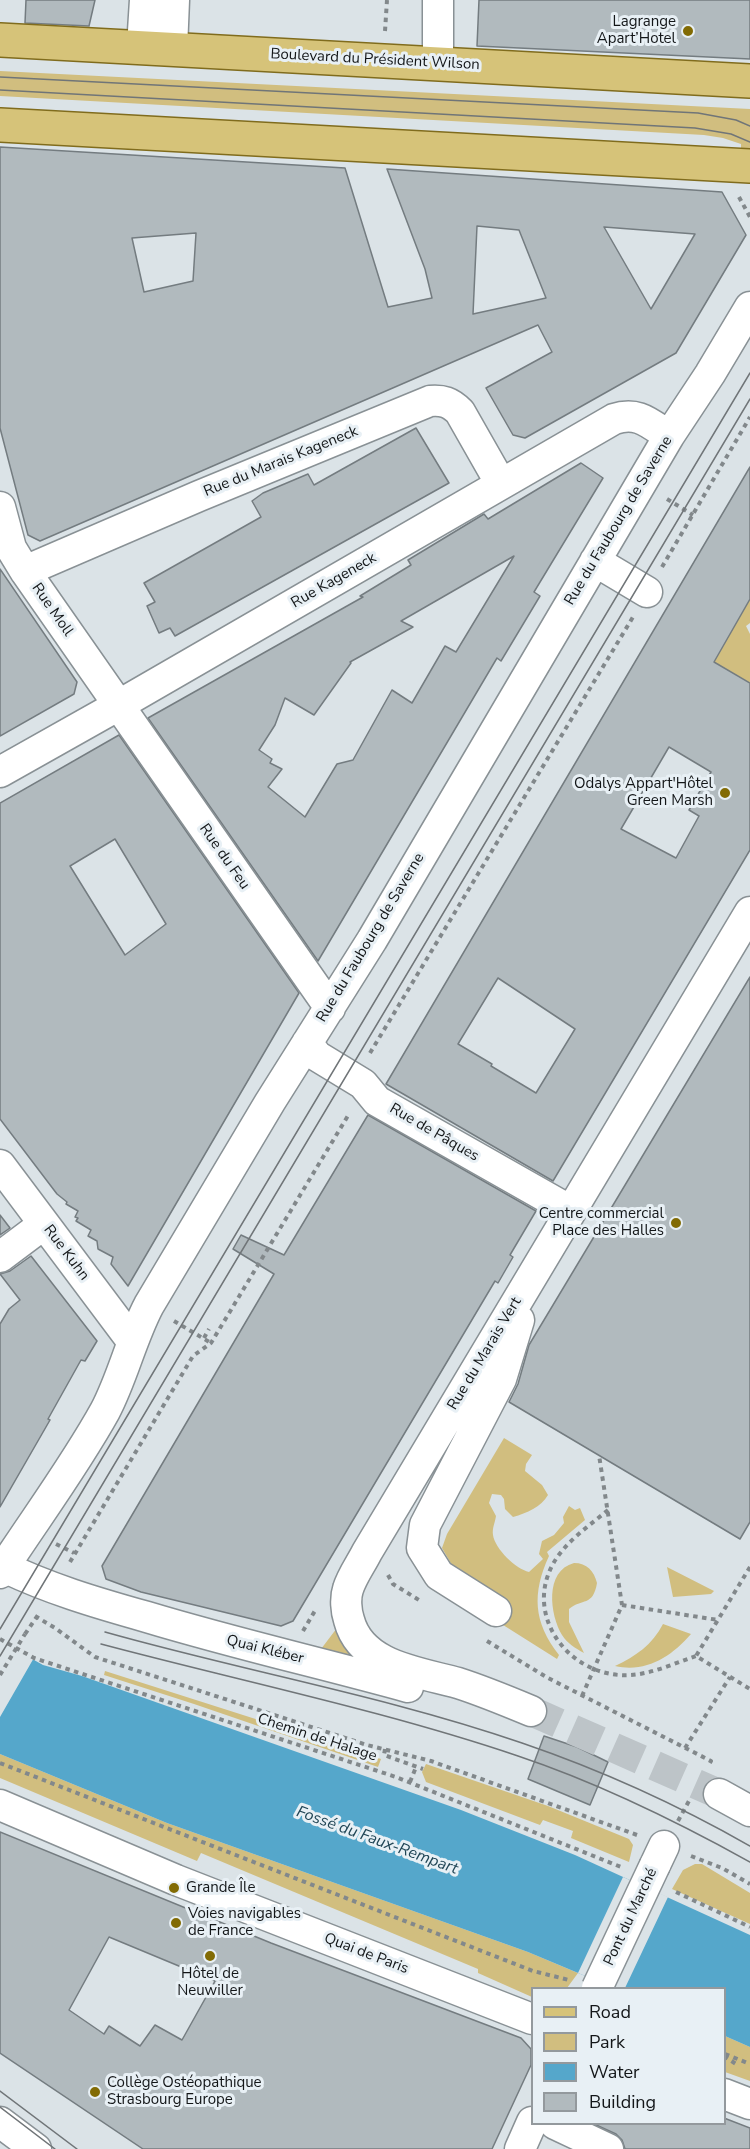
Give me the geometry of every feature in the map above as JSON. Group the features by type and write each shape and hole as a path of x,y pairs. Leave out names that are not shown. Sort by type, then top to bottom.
{"main road":[{"name":"Boulevard du Président Wilson","path":"0,40 750,81"},
{"path":"0,124 750,166"}],"street":[{"path":"145,0 157,48"},
{"path":"157,48 174,0"},
{"path":"438,0 438,64"},
{"name":"Rue du Faubourg de Saverne","path":"1,1568 69,1470 105,1411 122,1373 132,1341 149,1305 372,940 669,436 750,307"},
{"name":"Rue du Marais Kageneck","path":"25,571 199,496 430,401 442,400 453,404 460,412 501,484"},
{"name":"Rue Kageneck","path":"0,772 614,419 627,415 641,419 669,436"},
{"name":"Rue Moll","path":"0,507 11,548 119,705"},
{"path":"595,561 647,592"},
{"name":"Rue du Feu","path":"119,705 330,1008"},
{"name":"Rue du Marais Vert","path":"531,1711 473,1688 399,1667 367,1651 352,1633 346,1611 347,1590 367,1552 750,912"},
{"name":"Rue de Pâques","path":"307,1043 317,1056 363,1084 377,1101 571,1212"},
{"name":"Rue Kuhn","path":"0,1165 132,1341"},
{"path":"0,1257 44,1224"},
{"path":"496,1611 439,1575 422,1548 425,1525 501,1379 533,1274"},
{"name":"Quai Kléber","path":"1,1568 118,1609 220,1639 348,1670 474,1706 531,1711"},
{"path":"719,1794 750,1811"},
{"name":"Quai de Paris","path":"0,1805 176,1880 531,2019"},
{"name":"Pont du Marché","path":"585,1984 663,1866"},
{"path":"726,2095 750,2104"},
{"path":"0,2122 36,2149"},
{"path":"520,2149 531,2124"},
{"path":"557,2125 608,2149"}],"path":[{"path":"385,32 387,0"},
{"path":"0,1676 56,1588 74,1553 193,1356 211,1343 360,1095 363,1084 363,1065 578,710 750,417"},
{"path":"666,499 693,515"},
{"path":"149,1305 211,1343"},
{"path":"204,1338 209,1329"},
{"path":"582,1696 622,1605 599,1455"},
{"path":"608,1510 565,1547 553,1563 545,1593 547,1619 552,1633 562,1648 576,1659 594,1668 613,1674 629,1675 643,1673 696,1656 750,1567"},
{"path":"367,1552 378,1559 393,1584 422,1602"},
{"path":"622,1605 718,1620"},
{"path":"300,1636 318,1606"},
{"path":"32,1614 95,1657 385,1749 432,1761 552,1803 663,1866 750,1927"},
{"path":"480,1637 548,1678 686,1748 730,1677"},
{"name":"Chemin de Halage","path":"0,1639 34,1658 410,1782 623,1868"},
{"path":"696,1656 750,1689"},
{"path":"385,1749 384,1755 423,1769"},
{"path":"0,1763 533,1971 585,1984"},
{"path":"410,1782 416,1767"},
{"path":"663,1866 722,1868 750,1884"},
{"path":"726,2055 750,2064"}],"green space":[{"path":"0,71 750,109 750,151 741,149 741,144 704,135 0,96"},
{"path":"750,599 750,623 746,626 750,634 750,683 708,659"},
{"path":"504,1438 532,1455 526,1464 525,1471 542,1485 548,1495 533,1509 513,1517 505,1509 501,1495 492,1494 489,1503 496,1516 493,1535 507,1558 529,1572 543,1559 539,1554 542,1541 554,1535 564,1523 563,1517 569,1506 575,1510 580,1508 585,1520 547,1552 549,1556 540,1582 538,1607 540,1619 550,1643 559,1655 557,1659 492,1618 453,1567 442,1548 447,1534"},
{"path":"574,1563 583,1564 589,1568 597,1583 590,1599 569,1609 569,1622 584,1653 562,1635 553,1606 552,1594 558,1575 564,1568"},
{"path":"667,1567 714,1591 711,1594 673,1597"},
{"path":"340,1624 354,1651 354,1659 318,1653"},
{"path":"663,1624 691,1634 675,1650 657,1661 637,1667 615,1666 643,1649"},
{"path":"105,1671 381,1759 378,1767 104,1675"},
{"path":"0,1754 167,1823 528,1952 578,1973 568,1987 531,1987 531,1997 478,1973 478,1969 201,1853 197,1861 0,1778"},
{"path":"426,1764 548,1806 629,1839 633,1845 629,1862 571,1838 573,1831 543,1820 540,1825 426,1782 422,1772"},
{"path":"695,1864 702,1864 750,1893 750,1924 672,1889 683,1870"},
{"path":"726,2036 750,2047 750,2081 726,2072"}],"water":[{"name":"Fossé du Faux-Rempart","path":"0,1641 43,1665 82,1676 461,1810 575,1855 750,1935 750,2047 726,2036 726,1987 612,1987 528,1952 167,1823 0,1754"}],"pier":[{"path":"0,1638 35,1656 0,1717"},
{"path":"623,1877 668,1897 625,1987 612,1987 578,1973"}],"building":[{"path":"26,0 95,0 89,26 25,23"},
{"path":"479,0 750,0 750,59 477,46"},
{"path":"0,147 345,168 388,307 432,298 425,269 387,169 722,192 746,235 676,353 525,438 513,435 486,388 552,352 538,325 40,541 28,535 0,428","holes":["477,226 519,230 546,298 473,314","604,227 695,234 651,309","196,233 193,281 144,292 132,238"]},
{"path":"416,428 449,483 175,636 170,628 159,633 147,606 155,602 144,583 261,517 252,501 263,493 308,474 314,485"},
{"path":"581,463 603,478 534,592 540,596 501,661 497,658 318,961 148,718 363,597 360,596 411,565 408,560 484,514 488,519","holes":["514,556 456,652 445,646 412,703 392,690 353,760 337,764 305,817 268,787 282,769 270,763 272,759 259,750 275,725 285,698 314,715 350,662 413,627 401,621"]},
{"path":"750,467 750,599 714,662 750,683 750,850 553,1181 386,1084","holes":["669,747 711,772 689,810 699,816 676,858 621,829","498,978 575,1029 536,1093 458,1044"]},
{"path":"0,569 77,682 74,694 0,736"},
{"path":"119,735 299,993 128,1286 111,1264 113,1257 98,1249 97,1241 88,1236 91,1230 76,1221 78,1211 66,1204 67,1202 57,1194 0,1119 0,803","holes":["115,839 166,924 125,955 70,866"]},
{"name":"Centre commercial Place des Halles","path":"750,977 750,1522 740,1539 509,1402 518,1384 529,1345"},
{"path":"368,1115 536,1211 510,1255 513,1257 498,1283 495,1281 293,1621 281,1626 141,1592 106,1579 102,1566 274,1274 233,1249 241,1235 284,1255"},
{"path":"0,1215 10,1228 0,1235"},
{"path":"31,1256 97,1341 85,1361 81,1360 48,1419 50,1420 0,1507 0,1324 9,1309 20,1300 0,1274 10,1271"},
{"path":"544,1736 577,1747 608,1762 590,1805 528,1779"},
{"path":"0,1832 271,1943 521,2038 531,2049 531,2065 492,2149 143,2149 0,2053","holes":["109,1937 215,1981 182,2040 155,2025 140,2046 109,2026 104,2034 69,2010"]},
{"path":"726,2119 750,2128 750,2149 625,2149 622,2140 616,2134 596,2125 726,2125"}],"tunnel":[{"path":"531,1711 719,1794"}],"tram line":[{"path":"0,77 698,113 736,120 750,126"},
{"path":"0,90 695,128 731,134 750,142"},
{"path":"0,1629 750,373"},
{"path":"0,1656 750,399"},
{"path":"105,1632 471,1726 581,1765 639,1789 750,1846"},
{"path":"101,1644 363,1710 518,1756 578,1778 637,1804 750,1862"},
{"path":"0,2091 77,2149"},
{"path":"0,2107 55,2149"}],"place":[{"name":"Lagrange Apart’Hotel","path":"688,31"},
{"name":"Odalys Appart'Hôtel Green Marsh","path":"725,793"},
{"name":"Centre commercial Place des Halles","path":"676,1223"},
{"name":"Grande Île","path":"174,1888"},
{"name":"Voies navigables de France","path":"176,1923"},
{"name":"Hôtel de Neuwiller","path":"210,1956"},
{"name":"Collège Ostéopathique Strasbourg Europe","path":"95,2092"}]}
